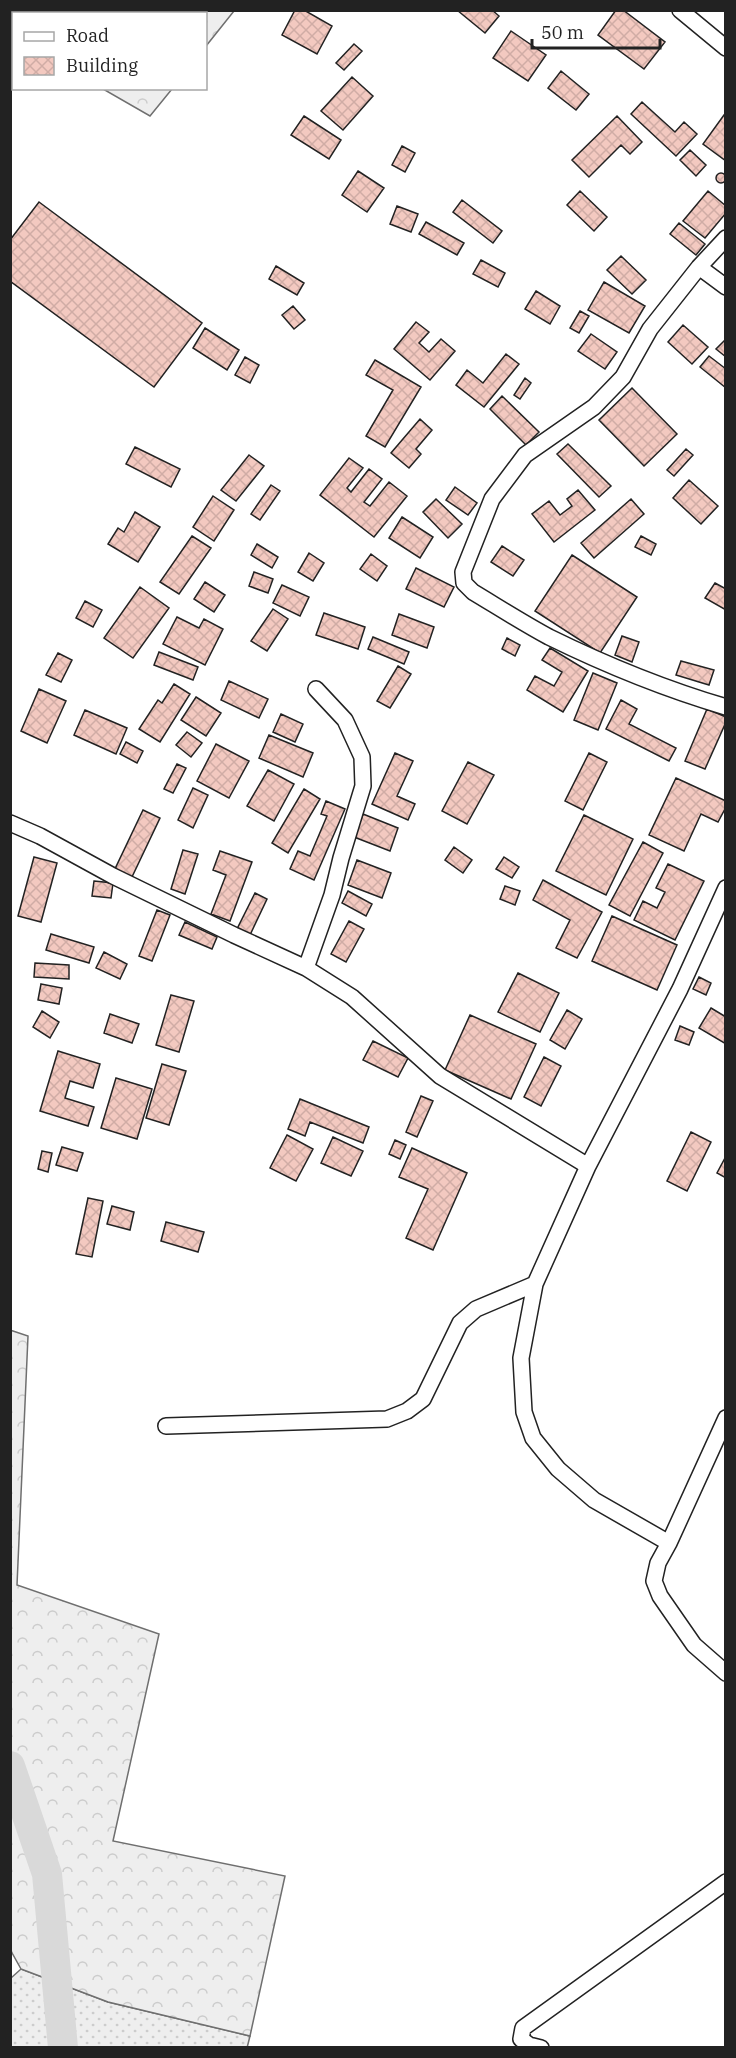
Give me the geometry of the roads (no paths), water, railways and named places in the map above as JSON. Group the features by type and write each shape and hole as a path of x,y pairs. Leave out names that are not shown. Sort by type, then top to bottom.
{"street":[{"path":"680,10 726,48"},
{"path":"726,238 699,267 650,329 622,378 594,407 525,455 492,499 463,572 464,583 473,592 548,636 683,695 726,707"},
{"path":"699,267 726,287"},
{"path":"306,968 332,895 363,786 362,757 345,720 316,689"},
{"path":"10,823 40,836 133,886 306,968 352,997 440,1076 588,1166"},
{"path":"669,1543 594,1500 558,1469 533,1438 524,1412 521,1358 535,1284 588,1166 680,989 726,888"},
{"path":"166,1426 387,1419 407,1411 423,1399 460,1323 476,1309 535,1284"},
{"path":"726,1418 658,1563 654,1581 660,1596 694,1645 726,1673"},
{"path":"541,2048 529,2045 521,2038 523,2028 726,1882"}],"waterway":[{"path":"10,1766 47,1874 63,2048"}]}
